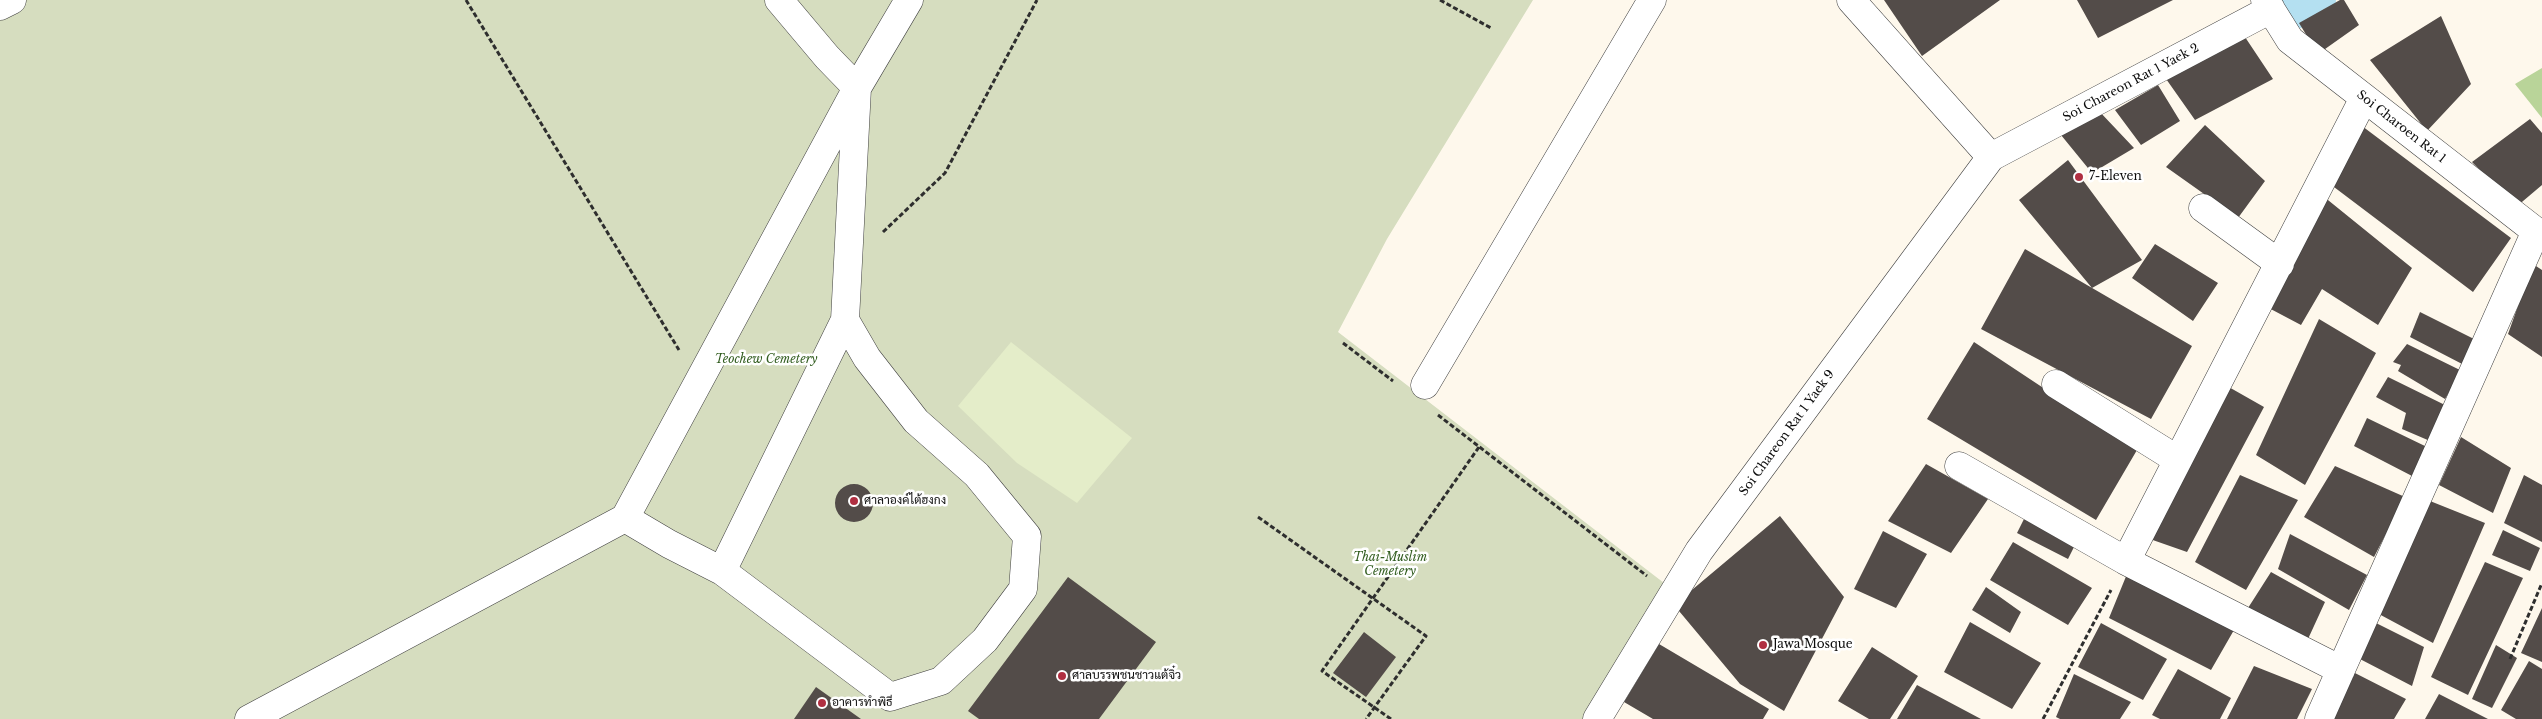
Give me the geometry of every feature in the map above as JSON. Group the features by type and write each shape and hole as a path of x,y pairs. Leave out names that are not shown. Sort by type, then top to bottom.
{"street":[{"path":"0,6 12,0"},
{"path":"722,571 845,320 857,88 779,0"},
{"path":"249,719 625,518 857,88 909,0"},
{"path":"1425,385 1652,0"},
{"path":"1851,0 1991,157"},
{"name":"Soi Chareon Rat 1 Yaek 2","path":"1991,157 2268,5"},
{"name":"Soi Charoen Rat 1","path":"2268,5 2290,40 2539,233"},
{"path":"2126,561 2364,98"},
{"name":"Soi Chareon Rat 1 Yaek 9","path":"1597,719 1699,551 1991,157"},
{"path":"2203,208 2280,264"},
{"path":"2319,719 2539,233"},
{"path":"625,518 669,544 722,571 890,697 941,681 984,640 1023,589 1027,536 977,475 916,421 867,358 845,320"},
{"path":"2056,384 2178,460"},
{"path":"1959,466 2126,561 2341,670"}],"path":[{"path":"466,0 699,382"},
{"path":"848,264 945,173 1037,0"},
{"path":"1440,0 1491,28"},
{"path":"1343,343 1396,383"},
{"path":"1433,412 1651,580"},
{"path":"1391,719 1322,671 1479,447"},
{"path":"1258,517 1426,636 1366,719"},
{"path":"2043,719 2126,561"},
{"path":"2510,658 2542,583"}],"green space":[{"name":"Teochew Cemetery","path":"0,0 1533,0 1387,239 1338,332 1664,583 1584,719 0,719"},
{"path":"2542,68 2542,118 2515,84"},
{"path":"1011,342 1132,438 1077,503 1017,463 958,406"}],"building":[{"path":"1884,0 2000,0 1922,56"},
{"path":"2077,0 2173,0 2098,38"},
{"path":"2340,0 2344,0 2359,25 2318,54 2299,23"},
{"path":"2441,16 2471,84 2427,131 2370,60"},
{"path":"2243,34 2273,79 2195,120 2164,76"},
{"path":"2158,85 2180,121 2141,145 2115,110"},
{"path":"2099,111 2134,148 2092,173 2061,135"},
{"path":"2530,119 2542,133 2542,185 2516,207 2472,162"},
{"path":"2205,125 2265,181 2238,218 2166,167"},
{"path":"2362,126 2511,238 2473,292 2330,184"},
{"path":"2068,160 2142,260 2092,288 2019,200"},
{"path":"2323,196 2412,268 2378,325 2322,289 2301,325 2265,306"},
{"path":"2155,244 2218,283 2193,321 2132,278"},
{"path":"2025,249 2192,346 2151,419 1981,329"},
{"path":"2533,264 2542,270 2542,357 2508,334"},
{"path":"2420,312 2478,341 2466,366 2410,337"},
{"path":"2319,319 2376,353 2305,485 2256,455"},
{"path":"1974,342 2137,450 2096,520 1927,419"},
{"path":"2407,344 2462,371 2445,399 2398,371 2401,365 2393,362"},
{"path":"2388,377 2447,406 2430,441 2402,429 2406,413 2376,397"},
{"path":"2227,386 2264,407 2187,552 2147,538"},
{"path":"2367,418 2427,447 2414,477 2354,446"},
{"path":"2461,437 2511,468 2493,513 2439,485"},
{"path":"1926,464 1988,499 1951,553 1888,521"},
{"path":"2335,466 2405,497 2374,557 2304,517"},
{"path":"2240,475 2298,500 2246,590 2195,562"},
{"path":"2524,475 2542,485 2542,542 2504,523"},
{"name":"ศาลาองค์ไต้ฮงกง","path":"854,484 868,489 873,503 868,517 854,522 840,517 835,503 840,489"},
{"path":"2430,501 2485,523 2433,643 2377,613"},
{"name":"Jawa Mosque","path":"1780,516 1844,597 1784,711 1740,684 1674,605"},
{"path":"2025,517 2076,543 2068,559 2017,533"},
{"path":"2503,530 2540,548 2530,571 2492,555"},
{"path":"1883,531 1927,554 1896,608 1854,589"},
{"path":"2290,534 2367,575 2349,610 2278,569"},
{"path":"2013,542 2092,588 2068,625 1990,580"},
{"path":"2485,562 2523,578 2468,695 2431,677"},
{"path":"2271,572 2325,602 2308,639 2248,608"},
{"path":"2127,574 2234,630 2211,670 2109,618"},
{"name":"ศาลบรรพชนชาวแต้จิ๋ว","path":"1068,577 1156,642 1099,719 979,719 968,711"},
{"path":"1986,587 2021,612 2010,633 1972,610"},
{"path":"2542,608 2542,662 2521,653"},
{"path":"1970,622 2041,663 2012,709 1944,672"},
{"path":"2374,622 2424,647 2412,686 2358,658"},
{"path":"2101,623 2167,659 2143,700 2078,667"},
{"path":"1364,632 1396,657 1366,697 1333,673"},
{"path":"1659,644 1769,709 1763,719 1653,719 1624,702"},
{"path":"2496,645 2517,658 2492,708 2472,699"},
{"path":"1872,647 1918,676 1890,719 1869,719 1838,701"},
{"path":"2529,661 2542,669 2542,719 2516,719 2501,710"},
{"path":"2254,666 2312,689 2297,719 2227,719"},
{"path":"2178,669 2231,698 2220,719 2160,719 2152,715"},
{"path":"2351,671 2406,699 2394,719 2328,719"},
{"path":"2074,674 2131,702 2120,719 2060,719 2056,717"},
{"path":"1917,685 1981,719 1897,719"},
{"name":"อาคารทำพิธี","path":"816,687 861,719 794,719"},
{"path":"2439,694 2488,719 2425,719"}],"waterway":[{"path":"2283,15 2317,0"}],"place":[{"name":"7-Eleven","path":"2079,177"},
{"name":"ศาลาองค์ไต้ฮงกง","path":"854,501"},
{"name":"Jawa Mosque","path":"1763,645"},
{"name":"ศาลบรรพชนชาวแต้จิ๋ว","path":"1062,676"},
{"name":"อาคารทำพิธี","path":"822,703"}],"park label":[{"name":"Thai-Muslim Cemetery","path":"1390,565"}]}
